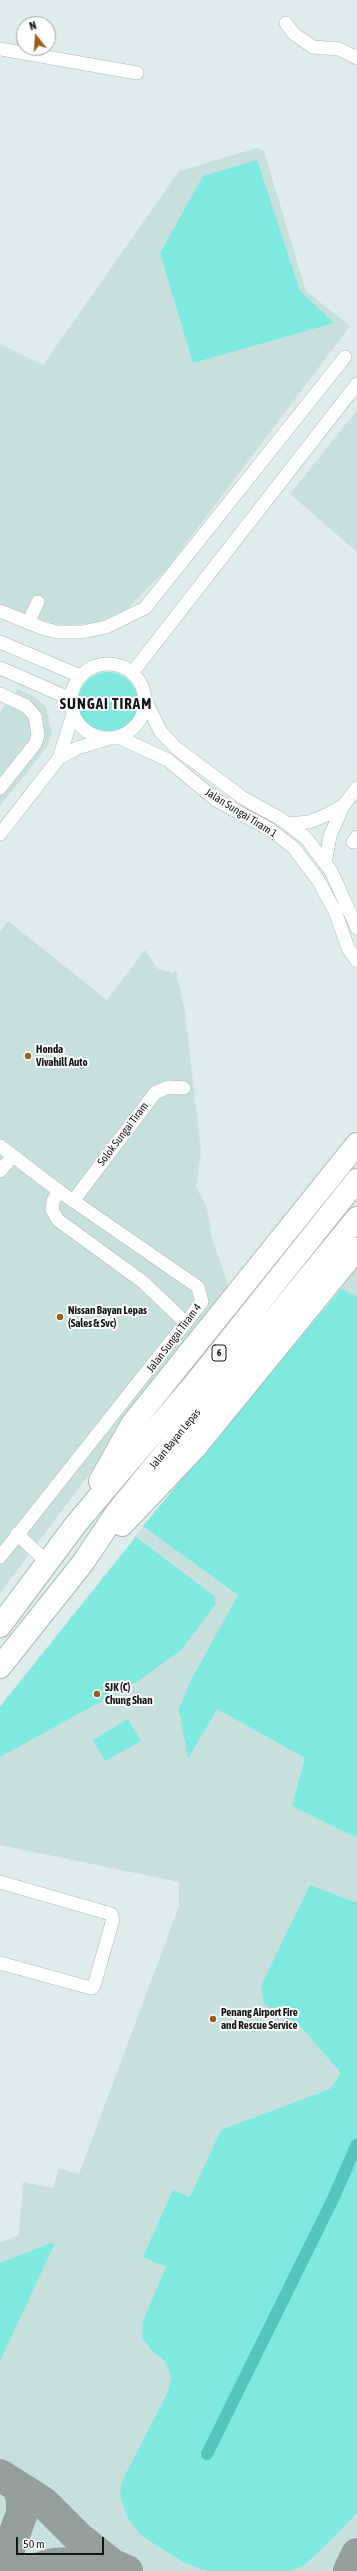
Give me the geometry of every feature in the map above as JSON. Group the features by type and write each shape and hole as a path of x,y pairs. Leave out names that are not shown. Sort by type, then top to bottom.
{"highway":[{"path":"76,1524 132,1424 357,1144"},
{"name":"Jalan Bayan Lepas","path":"0,1626 76,1524 196,1382 357,1180"},
{"name":"Jalan Bayan Lepas","path":"0,1666 82,1564 117,1512 357,1218"},
{"path":"82,1564 161,1486 196,1448 357,1249"}],"street":[{"path":"286,23 294,34 313,47 339,49 357,58"},
{"path":"0,49 137,73"},
{"path":"0,611 28,623 57,632 82,632 106,627 144,608 345,357"},
{"path":"132,673 357,384"},
{"path":"28,623 38,602"},
{"path":"0,642 80,676"},
{"path":"59,758 77,748 113,737 129,731 138,723 144,712 145,700 142,685 132,673 117,665 100,665 80,676 74,687 71,699 73,714 79,724 87,732 113,737"},
{"path":"0,668 71,699"},
{"path":"0,694 26,706 35,716 38,730 35,744 0,788"},
{"name":"Jalan Sungai Tiram 1","path":"145,700 161,732 176,748 243,798 288,824 306,838 325,863 350,907 357,928"},
{"path":"0,834 59,758 73,714"},
{"name":"Jalan Sungai Tiram 1","path":"113,737 168,760 216,800 271,830 294,848 318,880 335,911 348,948 357,961"},
{"path":"325,863 330,836 343,806 357,788"},
{"path":"288,824 316,820 343,806"},
{"name":"Solok Sungai Tiram","path":"73,1201 155,1093 168,1087 184,1088"},
{"name":"Jalan Sungai Tiram 4","path":"0,1146 73,1201 198,1287 202,1302 186,1324 16,1534 0,1557"},
{"path":"0,1171 13,1156"},
{"path":"59,1191 53,1201 52,1210 58,1220 143,1282 186,1324"},
{"path":"16,1534 48,1563"},
{"path":"0,1882 111,1914 113,1919 94,1986 90,1988 0,1963"}],"shaded area":[{"path":"257,148 264,151 306,291 350,326 167,569 126,610 96,623 62,626 22,614 0,605 0,344 43,365 179,171"},
{"path":"257,160 300,291 334,323 193,363 160,253 203,176"},
{"path":"357,410 357,552 290,494"},
{"path":"102,672 114,672 125,677 133,685 138,696 136,714 125,727 114,732 102,732 91,727 83,719 78,708 78,696 83,685 91,677"},
{"path":"18,689 36,698 46,707 52,732 47,747 0,806 0,712"},
{"path":"8,921 107,1000 145,950 158,969 174,973 176,970 185,1012 201,1151 196,1187 207,1208 212,1238 229,1288 0,1593 0,931"},
{"path":"357,1268 357,2571 0,2571 0,2243 19,2235 23,2182 53,2188 59,2168 79,2174 179,1906 179,1882 0,1845 0,1706 195,1462 285,1358"},
{"path":"341,1289 357,1297 357,1838 292,1806 305,1758 217,1709 188,1759 179,1709 190,1682 238,1595 143,1526"},
{"path":"136,1537 214,1596 216,1604 181,1650 140,1680 0,1757 0,1707"},
{"path":"128,1719 141,1741 105,1761 93,1740"},
{"path":"310,1885 357,1903 357,2513 304,2565 291,2571 206,2571 183,2562 142,2536 129,2520 122,2502 120,2490 124,2477 168,2392 171,2376 165,2361 151,2350 142,2337 143,2321 166,2267 143,2257 173,2190 190,2197 221,2130 330,2089 341,2073 302,2028 264,2004 261,1986"},
{"path":"55,2243 0,2361 0,2263 48,2244"}],"waterway":[{"path":"207,2454 333,2199 357,2144"}],"taxiway":[{"path":"0,2475 44,2503 79,2538 113,2565 127,2571"},
{"path":"1,2571 22,2513 22,2499 18,2487"},
{"path":"349,2571 357,2554"},
{"path":"29,2571 54,2564 71,2563 113,2565"}],"place":[{"name":"Honda Vivahill Auto","path":"28,1056"},
{"name":"Nissan Bayan Lepas (Sales & Svc)","path":"60,1317"},
{"name":"SJK (C) Chung Shan","path":"97,1694"},
{"name":"Penang Airport Fire and Rescue Service","path":"213,2019"}],"district":[{"name":"SUNGAI TIRAM","path":"106,704"}]}
